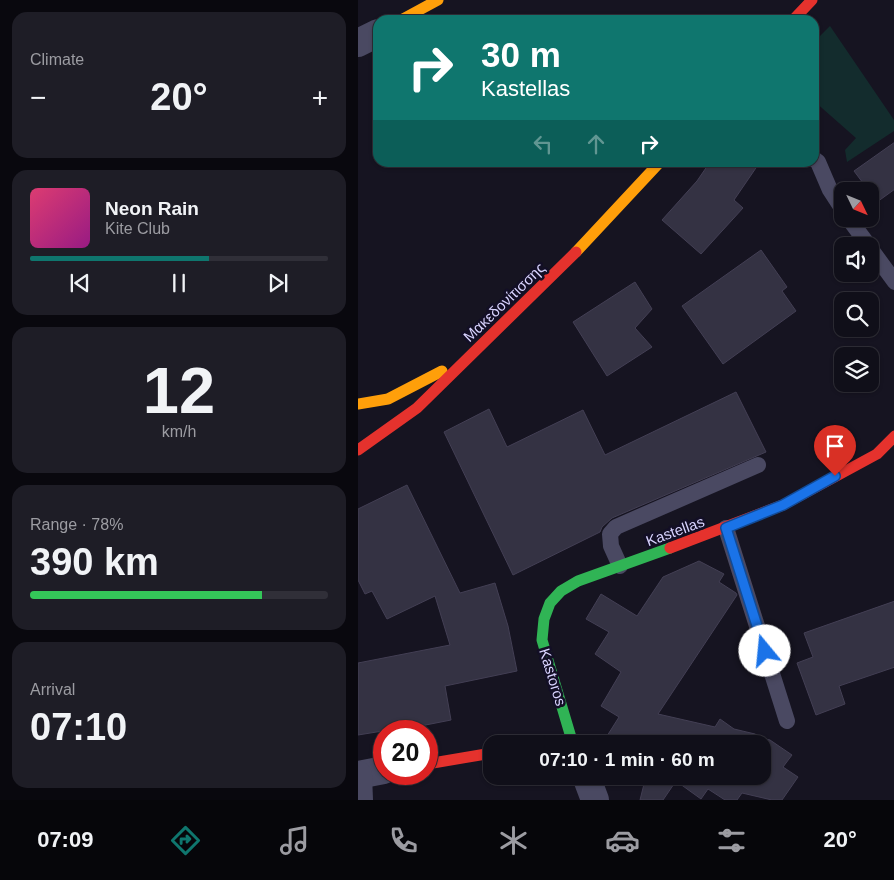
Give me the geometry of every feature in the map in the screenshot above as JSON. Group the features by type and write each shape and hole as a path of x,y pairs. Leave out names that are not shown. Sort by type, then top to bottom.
{"street":[{"path":"411,15 438,0"},
{"path":"798,15 812,0"},
{"path":"358,43 373,36"},
{"name":"Μακεδονίτισσης","path":"358,450 417,408 576,252 655,167"},
{"path":"358,404 388,399 470,356"},
{"name":"Kastellas","path":"546,610 553,597 565,587 783,505 892,444"},
{"name":"Kastoros","path":"546,610 542,625 542,640 564,735"},
{"path":"438,762 483,755"},
{"path":"359,800 358,774 373,772"},
{"path":"589,785 595,800"}],"lane":[{"path":"819,164 834,196"},
{"path":"879,260 894,282"},
{"path":"620,566 611,546 610,534 616,527 758,465"},
{"path":"726,528 787,721"}],"green space":[{"path":"830,26 894,120 894,131 847,162 845,150 856,138 819,105 819,37"}],"building":[{"path":"895,142 895,189 879,201 879,182 862,182 854,171"},
{"path":"707,167 757,167 734,200 743,208 701,254 662,220 697,181"},
{"path":"761,250 787,287 782,291 796,311 723,364 682,306"},
{"path":"635,282 652,309 635,328 652,347 607,376 573,322"},
{"path":"736,392 766,452 612,518 602,527 600,532 513,575 444,432 489,409 507,447 583,410 605,455"},
{"path":"407,485 460,593 495,583 508,626 517,671 445,686 451,720 438,723 438,720 373,720 373,733 358,735 358,663 450,645 435,596 387,619 372,591 365,594 358,580 358,509"},
{"path":"699,561 724,574 719,582 737,595 658,714 715,727 720,719 734,729 756,735 608,735 619,717 601,706 621,672 595,654 609,632 586,619 601,594 637,616 663,577"},
{"path":"895,601 895,667 839,686 845,704 816,715 797,663 813,657 804,633"},
{"path":"771,741 792,755 783,767 798,777 782,800 772,800 742,793 737,800 725,800 708,789 701,799 682,785 771,785"},
{"path":"644,785 673,785 663,800 640,800"}],"traffic: fast":[{"path":"570,735 542,640 544,619 550,603 561,591 578,581 670,548"}],"traffic: slow":[{"path":"410,15 438,0"},
{"path":"576,252 655,167"},
{"path":"358,404 388,399 442,371"}],"traffic: jam":[{"path":"798,15 812,0"},
{"path":"358,450 417,408 576,252"},
{"path":"670,548 783,505 877,454 895,436"},
{"path":"438,762 483,755"}],"route":[{"path":"765,651 726,528 783,505 835,476"}]}
